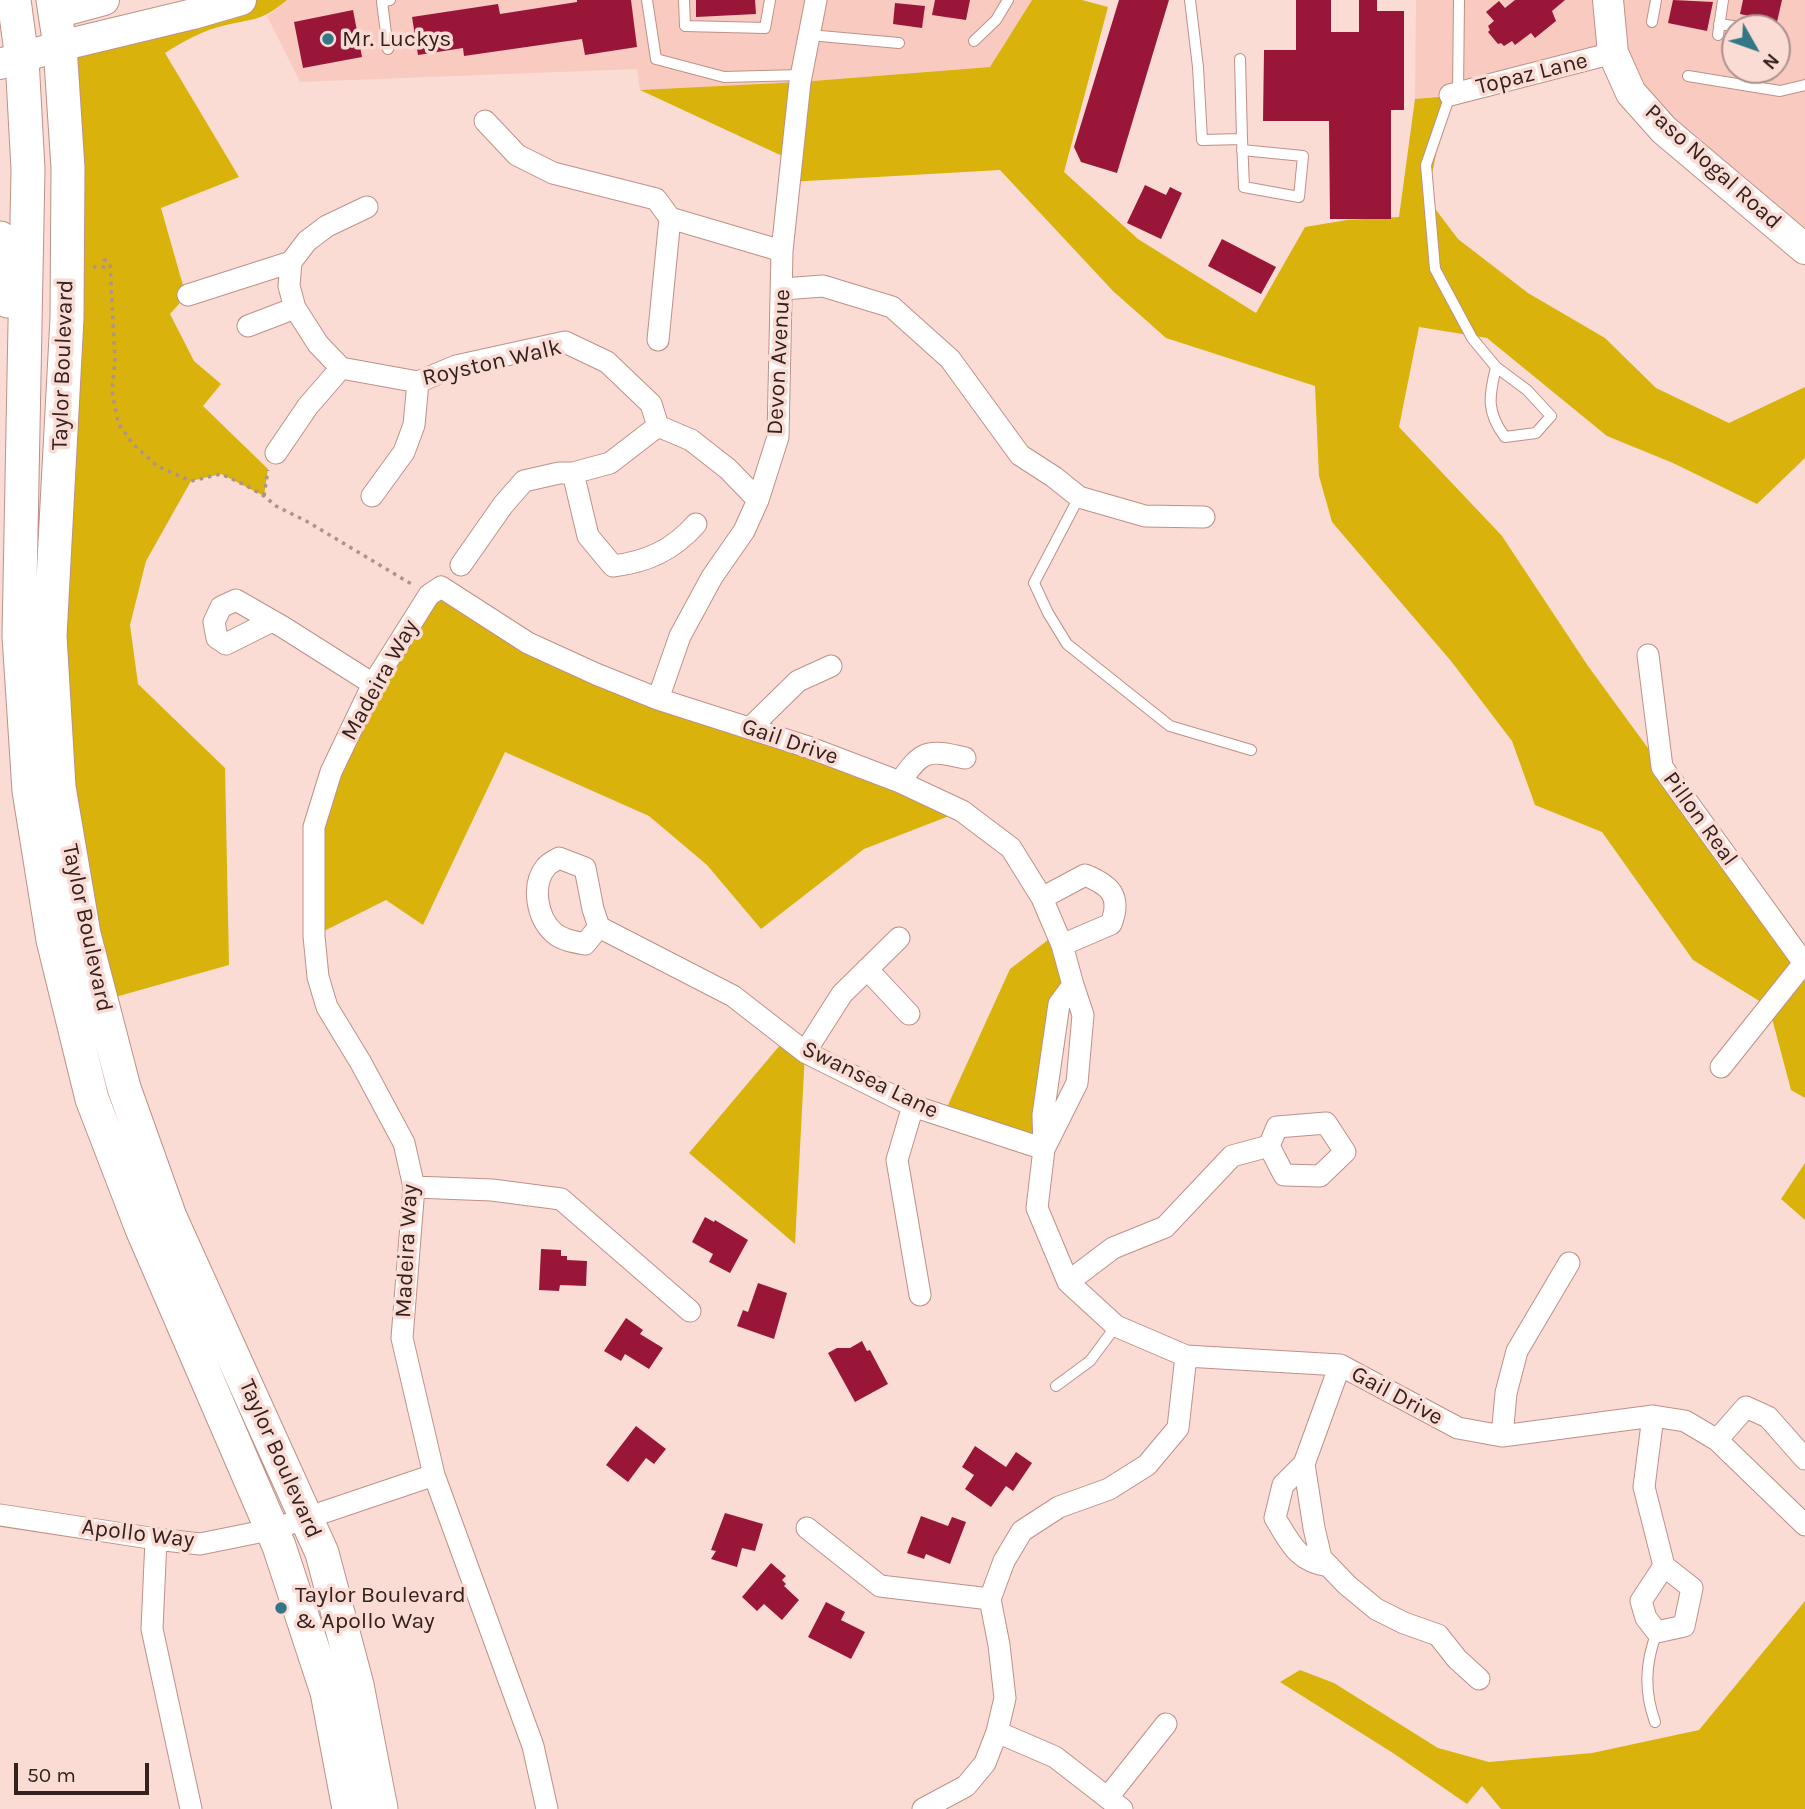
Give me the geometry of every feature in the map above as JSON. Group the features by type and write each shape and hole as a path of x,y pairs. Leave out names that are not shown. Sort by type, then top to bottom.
{"main road":[{"path":"10,17 54,7"},
{"name":"Taylor Boulevard","path":"54,7 60,46 68,168 67,318 50,636 60,788 84,934 124,1088 170,1217 322,1553 357,1685 381,1809"},
{"name":"Taylor Boulevard","path":"10,17 11,62 28,169 19,636 29,791 53,940 97,1112 142,1229 274,1530 327,1692 349,1809"},
{"path":"0,238 23,414"}],"street":[{"path":"54,7 104,0"},
{"path":"11,62 60,46 241,0"},
{"name":"Devon Avenue","path":"658,699 680,636 712,577 744,531 758,500 778,437 782,251 801,75 816,0"},
{"name":"Paso Nogal Road","path":"1608,0 1613,54 1631,93 1664,130 1805,249"},
{"name":"Topaz Lane","path":"1454,94 1613,54"},
{"path":"485,121 517,155 553,173 656,199 670,218 782,251"},
{"path":"276,453 308,406 341,368 311,335 295,309 289,286 291,262 307,241 327,226 367,207"},
{"path":"657,340 670,218"},
{"path":"188,295 291,262"},
{"path":"783,289 823,286 891,307 950,359 1020,455 1079,497 1145,516 1204,517"},
{"path":"248,326 295,309"},
{"name":"Royston Walk","path":"341,368 418,382 456,366 565,342 607,362 651,404 658,426"},
{"path":"372,496 404,452 414,425 418,382"},
{"path":"461,565 503,505 524,481 559,473 573,473 610,463 658,426 691,440 728,469 758,500"},
{"path":"573,473 588,536 613,566 637,564 679,543 696,524"},
{"name":"Gail Drive","path":"429,595 441,587 528,643 658,699 750,728 900,782 962,811 1011,848 1042,898 1062,945 1083,1016 1077,1083 1044,1149"},
{"name":"Madeira Way","path":"429,595 373,684 331,772 314,827 314,936 318,977 327,1007 404,1143 414,1187 402,1338 434,1475 533,1746 547,1809"},
{"path":"270,622 283,627 373,684"},
{"name":"Pillon Real","path":"1648,656 1662,766 1805,963 1721,1067"},
{"path":"750,728 798,681 831,666"},
{"path":"900,782 916,759 937,751 965,758"},
{"path":"1042,898 1085,875 1104,882 1112,892 1116,912 1111,924 1062,945"},
{"name":"Swansea Lane","path":"600,926 733,996 805,1052 913,1106 1044,1149"},
{"path":"805,1052 842,994 899,938"},
{"path":"867,970 909,1014"},
{"name":"Gail Drive","path":"1073,985 1059,1004 1043,1115 1044,1149 1037,1208 1068,1282 1116,1326 1186,1356 1340,1365 1458,1428 1502,1436 1653,1416 1685,1421 1717,1440 1805,1525"},
{"path":"913,1106 897,1160 920,1296"},
{"path":"1068,1282 1113,1248 1165,1227 1232,1156 1269,1146"},
{"path":"414,1187 492,1190 561,1199 690,1311"},
{"path":"1502,1436 1506,1393 1517,1351 1569,1263"},
{"path":"923,1809 965,1786 985,1763 997,1732 1005,1698 990,1600 1004,1561 1022,1531 1059,1507 1109,1489 1147,1465 1178,1428 1186,1356"},
{"path":"1329,1566 1317,1564 1296,1553 1275,1518 1283,1485 1304,1464 1340,1365"},
{"path":"1717,1440 1746,1407 1768,1417 1805,1459"},
{"path":"1653,1416 1644,1487 1664,1566 1692,1588 1684,1626 1657,1632 1646,1618 1641,1601 1664,1566"},
{"path":"1304,1464 1321,1558 1376,1609 1438,1635 1479,1679"},
{"name":"Apollo Way","path":"0,1515 200,1544 274,1530 434,1475"},
{"path":"807,1528 880,1586 990,1600"},
{"path":"156,1539 152,1629 191,1809"},
{"path":"997,1732 1055,1758 1115,1803 1166,1724"}],"lane":[{"path":"388,49 382,2 390,0"},
{"path":"647,0 656,59 724,77 801,75"},
{"path":"684,0 685,26 765,28 770,0"},
{"path":"974,41 996,20 1008,0"},
{"path":"1190,0 1198,67 1202,140 1242,144 1303,156 1299,197 1244,187 1242,144 1240,60"},
{"path":"1459,0 1454,94 1426,165 1435,269 1472,338 1496,367 1527,390 1551,416 1536,433 1505,438 1497,427 1489,397 1496,367"},
{"path":"1652,22 1656,0"},
{"path":"809,34 899,43"},
{"path":"1688,76 1780,91 1805,85"},
{"path":"1079,497 1034,583 1067,644 1170,726 1251,750"},
{"path":"1056,1386 1090,1361 1116,1326"},
{"path":"1655,1722 1648,1703 1646,1684 1648,1660 1657,1632"}],"path":[{"path":"104,259 110,264 113,299 115,360 112,391 118,422 133,444 157,466 191,481 221,474 264,496 276,506 308,522 429,595"},
{"path":"264,496 268,469 276,453"}],"shaded area":[{"path":"241,0 287,0 264,15 209,30 165,53 239,177 161,208 186,296 170,314 194,361 221,384 203,406 268,469 264,496 221,474 191,481 146,561 130,625 138,684 225,768 229,965 101,1001 59,787 60,46"},
{"path":"287,0 1032,0 990,67 800,82 640,90 637,69 300,82 267,16"},
{"path":"1032,0 1082,0 1108,7 1064,172 1138,239 1256,313 1305,227 1347,220 1399,217 1415,99 1448,96 1427,198 1458,239 1528,293 1605,338 1656,388 1729,423 1805,387 1805,458 1757,504 1673,463 1607,436 1487,338 1419,327 1399,427 1502,536 1588,666 1805,963 1805,1098 1791,1090 1769,1007 1693,960 1602,832 1535,805 1512,741 1451,661 1332,522 1319,476 1315,386 1166,338 1113,291 1000,170 789,182 791,160 640,90 800,82 990,67"},
{"path":"1416,0 1805,0 1805,249 1713,169 1613,54 1450,95 1415,99"},
{"path":"441,587 528,643 962,811 864,849 761,929 707,865 649,816 505,752 423,925 386,900 314,936 314,827 331,772"},
{"path":"1057,933 1073,985 1044,1149 943,1116 1010,969"},
{"path":"786,1038 805,1052 795,1244 689,1153"},
{"path":"1805,1163 1805,1220 1781,1199"},
{"path":"1805,1601 1805,1809 1501,1809 1482,1786 1467,1804 1393,1753 1280,1682 1300,1670 1334,1683 1438,1748 1489,1762 1592,1753 1699,1730"}],"building":[{"path":"577,0 631,0 637,47 585,55 582,39 464,56 463,48 418,55 412,17 498,4 500,14"},
{"path":"696,0 755,0 756,14 696,17"},
{"path":"935,0 970,0 966,20 932,15"},
{"path":"1119,0 1169,0 1117,173 1081,162 1074,147"},
{"path":"1296,0 1331,0 1331,32 1359,32 1359,0 1377,0 1377,11 1404,11 1404,110 1391,110 1391,219 1330,219 1329,121 1263,121 1264,50 1296,50"},
{"path":"1515,0 1565,0 1552,11 1556,21 1535,38 1531,33 1515,45 1512,41 1504,46 1498,44 1488,32 1488,26 1494,21 1486,12 1499,1 1505,8"},
{"path":"1673,0 1713,2 1707,31 1668,23"},
{"path":"1743,0 1782,0 1779,14 1740,14"},
{"path":"895,3 925,6 922,28 893,24"},
{"name":"Mr. Luckys","path":"353,10 362,57 303,68 294,22"},
{"path":"1145,185 1166,195 1170,187 1182,193 1161,239 1127,223"},
{"path":"1222,239 1276,267 1261,294 1208,266"},
{"path":"705,1217 748,1240 730,1273 709,1262 713,1254 692,1242"},
{"path":"541,1249 561,1250 561,1256 567,1256 567,1260 587,1261 586,1286 560,1285 559,1291 539,1290"},
{"path":"758,1283 787,1293 774,1339 737,1326 743,1310 748,1312"},
{"path":"626,1318 643,1330 640,1334 663,1348 649,1369 625,1354 621,1361 604,1351"},
{"path":"862,1341 867,1351 870,1350 888,1384 855,1402 828,1353 837,1348 850,1348"},
{"path":"636,1426 666,1449 654,1464 646,1458 628,1482 606,1465"},
{"path":"975,1446 1006,1467 1016,1452 1032,1463 1013,1491 1006,1486 991,1507 965,1489 974,1475 962,1467"},
{"path":"725,1513 763,1524 755,1551 742,1548 737,1567 711,1559 716,1551 711,1550"},
{"path":"921,1516 948,1526 952,1517 966,1522 950,1564 926,1554 924,1559 907,1553"},
{"path":"771,1563 786,1576 782,1580 786,1584 784,1586 799,1600 782,1620 764,1604 757,1611 742,1597"},
{"path":"826,1602 845,1612 841,1620 865,1632 851,1659 808,1637"}],"place":[{"name":"Mr. Luckys","path":"328,39"},
{"name":"Taylor Boulevard & Apollo Way","path":"281,1608"}]}
